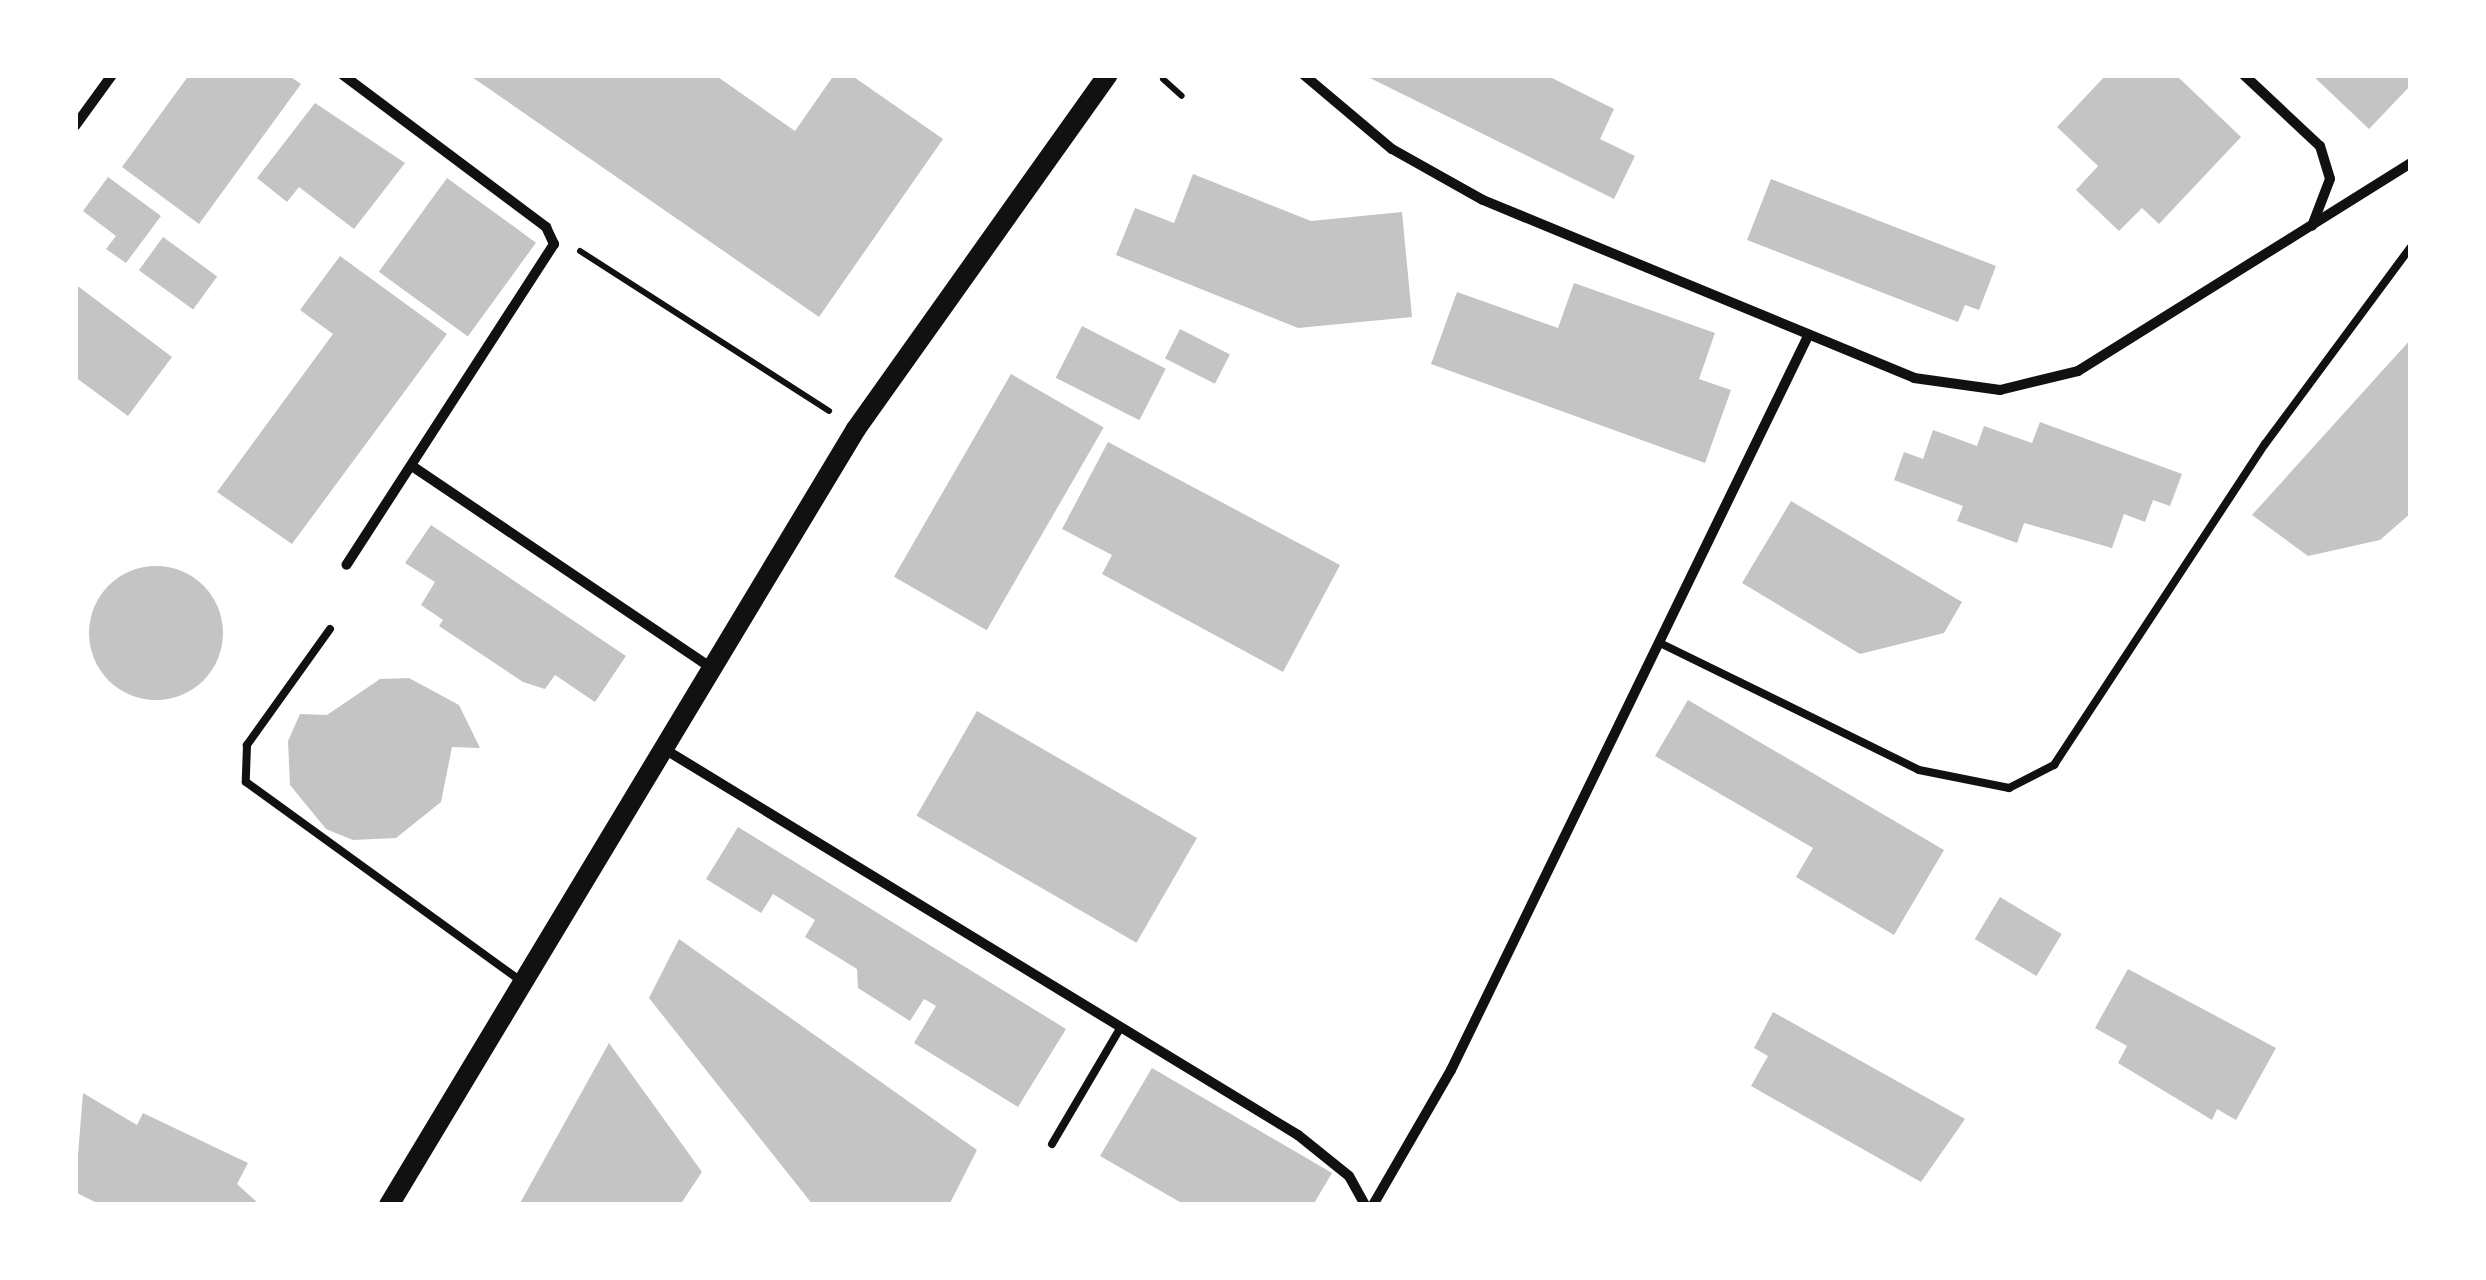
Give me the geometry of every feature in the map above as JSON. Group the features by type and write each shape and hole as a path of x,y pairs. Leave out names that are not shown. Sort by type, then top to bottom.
{"main road":[{"path":"389,1205 710,667 970,259 1108,75"}],"street":[{"path":"75,126 112,75"},
{"path":"343,75 546,227 554,244 346,566"},
{"path":"1304,75 1436,177 1914,378 2000,390 2039,385 2078,370 2411,164"},
{"path":"2244,75 2320,146 2330,180 2311,227"},
{"path":"1373,1205 1662,644 1809,334"},
{"path":"412,466 710,667"},
{"path":"660,746 1298,1135 1348,1176 1365,1205"}],"lane":[{"path":"1662,644 1919,770 2008,788 2054,765 2266,444 2411,248"},
{"path":"330,630 247,745 246,782 521,982"},
{"path":"1052,1144 1121,1027"}],"path":[{"path":"1163,80 1182,96"},
{"path":"554,244 603,258 830,411"}],"building":[{"path":"189,75 288,75 301,84 199,224 122,167"},
{"path":"469,75 715,75 795,131 834,75 851,75 943,139 819,317"},
{"path":"1364,75 1546,75 1614,109 1600,139 1635,156 1614,199"},
{"path":"2106,75 2176,75 2241,137 2159,224 2142,208 2119,231 2076,190 2098,166 2057,127"},
{"path":"2312,75 2411,75 2411,85 2369,129"},
{"path":"315,103 405,163 354,229 299,187 287,202 257,178"},
{"path":"1193,174 1311,221 1402,212 1412,317 1298,328 1116,255 1135,208 1174,223"},
{"path":"108,177 161,216 126,263 106,249 116,236 83,211"},
{"path":"447,178 536,243 468,337 379,272"},
{"path":"1771,179 1996,266 1979,310 1965,305 1958,322 1747,240"},
{"path":"163,237 217,276 193,310 139,270"},
{"path":"340,256 447,334 292,544 217,492 333,334 300,310"},
{"path":"1574,283 1715,333 1699,379 1731,390 1705,463 1431,364 1457,292 1558,328"},
{"path":"75,284 172,357 128,416 75,377"},
{"path":"1082,326 1166,369 1139,420 1056,378"},
{"path":"1180,329 1230,354 1215,384 1165,358"},
{"path":"2411,339 2411,513 2380,540 2308,556 2252,515"},
{"path":"1011,374 1104,428 987,630 894,577"},
{"path":"2040,422 2182,474 2170,506 2153,500 2145,522 2124,514 2112,548 2024,523 2017,543 1957,521 1963,506 1894,480 1904,452 1923,459 1933,430 1977,446 1984,426 2032,443"},
{"path":"1108,442 1340,565 1283,672 1102,574 1112,555 1062,529"},
{"path":"1791,501 1962,602 1944,633 1860,654 1742,583"},
{"path":"431,525 626,656 595,702 555,675 545,689 523,682 439,626 443,620 421,605 435,582 405,563"},
{"path":"156,566 182,571 203,586 218,607 223,633 218,659 203,680 182,695 156,700 130,695 109,680 94,659 89,633 94,607 109,586 130,571"},
{"path":"409,678 459,705 480,748 452,747 441,802 396,838 353,840 326,829 290,785 288,741 300,714 327,715 380,679"},
{"path":"1688,700 1944,850 1894,935 1796,877 1813,848 1655,756"},
{"path":"977,711 1197,838 1136,943 916,816"},
{"path":"738,827 1066,1029 1018,1107 914,1043 936,1006 924,999 910,1021 858,988 857,969 805,937 815,920 773,894 761,913 706,879"},
{"path":"2000,897 2062,934 2036,976 1975,939"},
{"path":"679,939 977,1150 949,1205 813,1205 649,998"},
{"path":"2128,969 2276,1048 2236,1120 2217,1109 2212,1120 2118,1063 2127,1046 2095,1028"},
{"path":"1773,1012 1965,1119 1921,1182 1751,1086 1768,1056 1754,1048"},
{"path":"609,1043 702,1172 680,1205 519,1205"},
{"path":"1152,1068 1332,1173 1313,1205 1185,1205 1100,1156"},
{"path":"83,1093 137,1125 143,1113 248,1163 237,1184 260,1205 101,1205 75,1192"}]}
